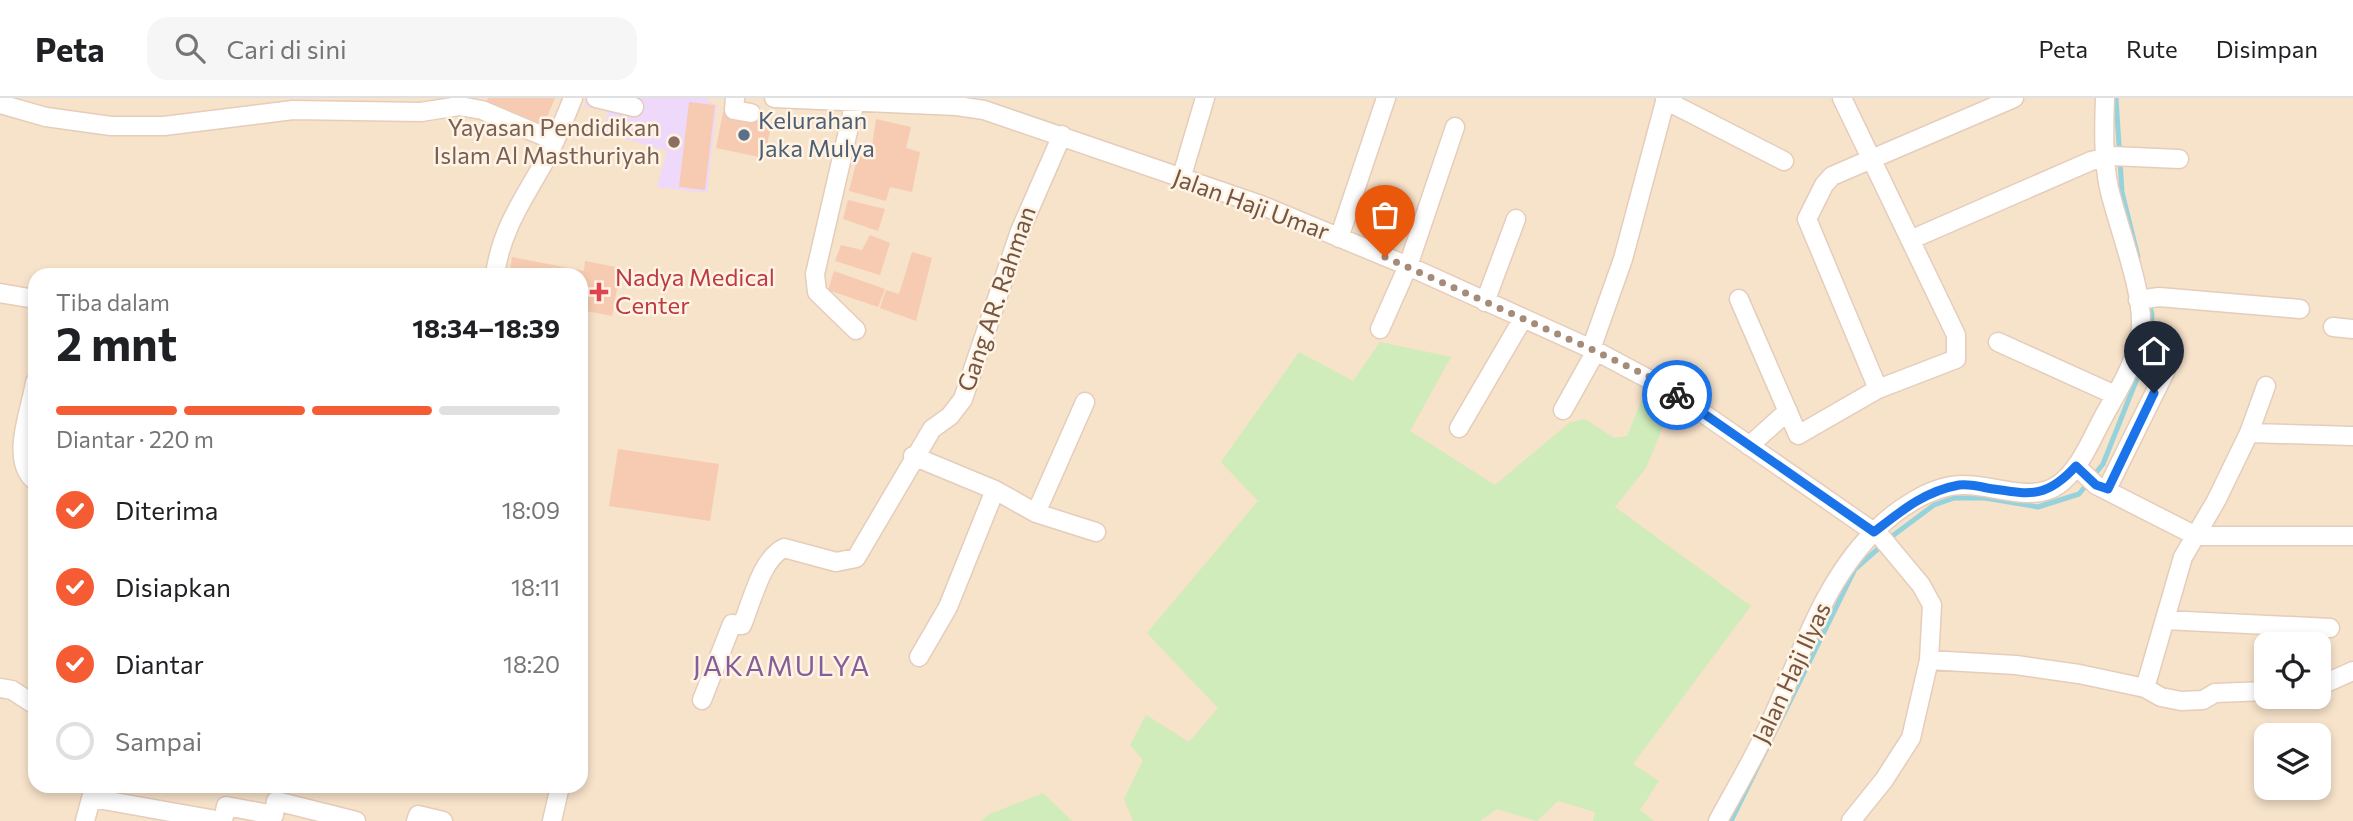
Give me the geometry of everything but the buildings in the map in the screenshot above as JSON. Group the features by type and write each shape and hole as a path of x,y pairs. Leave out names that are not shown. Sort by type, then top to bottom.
{"street":[{"path":"496,268 500,242 509,222 555,141 573,98"},
{"path":"596,98 634,107"},
{"path":"735,98 734,110 751,113"},
{"name":"Jalan Haji Umar","path":"774,98 984,110 1261,205 1408,266 1652,378 1882,539 1932,605 1929,660 1911,738 1890,771 1851,821"},
{"path":"1181,179 1205,98"},
{"path":"1339,238 1386,98"},
{"path":"1738,299 1798,435 1878,389 1956,359 1956,335 1869,159 1842,98"},
{"path":"1878,389 1807,219 1824,185 1832,176 2014,98"},
{"path":"2091,478 2115,395 2137,349 2146,299 2108,184 2114,156 2105,98"},
{"path":"1563,410 1593,350 1623,259 1665,99 1784,161"},
{"path":"855,101 815,274 817,292 856,330"},
{"path":"0,104 46,117 98,124 164,126 293,110 375,109 421,112 459,106 482,110 555,141"},
{"path":"1380,329 1408,266 1455,127"},
{"name":"Gang AR. Rahman","path":"702,699 732,624 743,625 764,570 777,551 784,548 836,562 856,558 913,456 932,429 950,416 963,399 1020,231 1062,135"},
{"path":"1910,240 2040,181 2114,156 2179,159"},
{"path":"1485,302 1517,219"},
{"path":"0,293 28,298"},
{"path":"2146,299 2300,309"},
{"path":"1459,428 1522,320"},
{"path":"2333,327 2353,329"},
{"path":"1998,342 2115,395"},
{"path":"2091,478 2166,370"},
{"path":"2145,688 2177,573 2249,433 2266,386"},
{"path":"1036,513 1085,402"},
{"path":"1749,446 1788,411"},
{"path":"28,423 22,458 28,475"},
{"path":"2249,433 2353,436"},
{"path":"913,456 995,490 1036,513 1096,532"},
{"path":"2091,478 2196,536 2353,536"},
{"name":"Jalan Haji Ilyas","path":"1718,821 1768,727 1842,569 1882,539 1910,503 1939,489 1963,484 2038,492 2091,478"},
{"path":"919,657 948,607 995,490"},
{"path":"2165,620 2330,628"},
{"path":"1929,660 2016,665 2145,688 2161,697 2190,701 2215,694 2254,692"},
{"path":"2331,681 2353,671"},
{"path":"0,688 12,690 28,700"},
{"path":"85,821 93,793"},
{"path":"97,793 223,821 226,806 273,818 276,801 356,821"},
{"path":"552,821 558,793"},
{"path":"416,821 418,815 443,821"}],"shaded area":[{"path":"0,98 2353,98 2353,821 0,821"},
{"name":"Yayasan Pendidikan Islam Al Masthuriyah","path":"587,98 708,98 707,101 717,105 707,193 657,187 667,151 602,132 608,112 584,106"}],"green space":[{"path":"1380,342 1451,357 1410,431 1495,485 1569,423 1585,419 1614,438 1627,436 1647,387 1673,403 1646,468 1615,507 1751,606 1633,764 1659,781 1640,810 1654,821 1593,821 1595,812 1558,801 1537,821 1497,809 1480,821 1133,821 1124,799 1143,760 1130,745 1146,715 1189,742 1218,708 1147,633 1258,501 1221,462 1299,352 1353,381"},
{"path":"1043,793 1072,821 981,821 990,814"}],"waterway":[{"path":"2116,98 2122,192 2138,257"},
{"path":"1731,821 1855,569 1934,505 1954,498 1985,498 2038,507 2079,494 2103,464 2150,346 2152,314 2148,301"}],"way so far":[{"path":"1385,257 1591,349 1652,378 1677,395"}],"place":[{"name":"Kelurahan Jaka Mulya","path":"744,135"},
{"name":"Yayasan Pendidikan Islam Al Masthuriyah","path":"674,142"},
{"name":"Nadya Medical Center","path":"599,292"}],"district":[{"name":"JAKAMULYA","path":"782,666"}],"route":[{"path":"1677,395 1874,532 1910,503 1939,489 1963,484 2015,492 2038,492 2058,485 2076,466 2096,485 2108,489 2154,393"}]}
